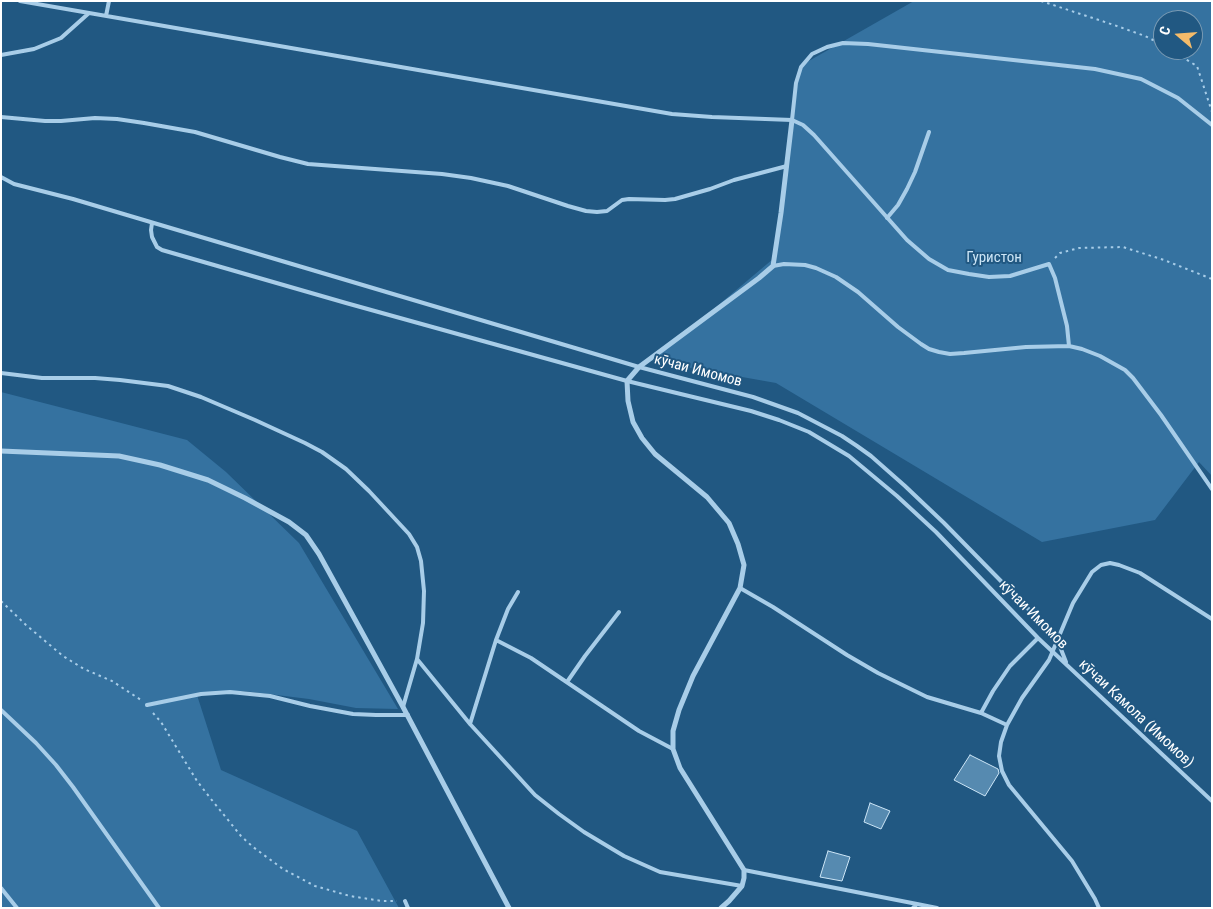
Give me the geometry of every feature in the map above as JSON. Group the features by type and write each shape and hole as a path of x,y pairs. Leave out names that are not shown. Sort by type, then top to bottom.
{"street":[{"path":"721,908 730,901 742,886 744,870 680,768 673,749 673,731 679,710 694,676 740,588 744,565 729,523 707,497 655,454 642,438 631,415 627,381 639,367 773,266 792,120"},
{"path":"1,452 119,456 160,465 208,480 289,522 306,535 319,554 408,715 510,908"}],"lane":[{"path":"20,1 672,114 792,120 803,125 814,135 907,240 929,259 948,270 989,277 1010,276 1049,264 1055,278 1069,346"},
{"path":"106,16 109,1"},
{"path":"1,55 34,49 62,38 90,13"},
{"path":"792,120 796,83 800,68 812,54 826,47 843,43 868,44 1095,69 1141,79 1178,98 1212,125"},
{"path":"1,117 45,121 95,118 144,123 195,132 308,164 442,174 471,178 508,186 568,206 597,212 606,210 622,200 675,199 734,180 787,166"},
{"path":"887,218 898,205 907,189 929,132"},
{"name":"кӯчаи Имомов","path":"1,178 14,184 639,367 783,406 842,436 871,456 924,503 1057,639 1066,664"},
{"name":"кӯчаи Имомов","path":"152,223 152,237 157,247 162,250 627,381 686,394 780,420 809,432 863,467 897,496 936,532 1038,638 1066,664"},
{"path":"773,266 784,264 805,265 836,277 929,349 950,354 1069,346 1100,356 1125,370 1133,378 1212,489"},
{"path":"1,373 42,378 95,378 168,386 200,397 305,443 322,452 352,474 409,534 417,547 421,561 424,591 422,623 417,659 403,706"},
{"path":"1099,908 1072,861 1009,785 1002,771 999,756 1001,742 1007,725 1052,652 1073,603 1092,572 1101,565 1110,563 1130,568 1149,578 1212,619"},
{"path":"740,588 878,673 928,697 981,713 1007,725"},
{"path":"470,724 496,640 508,609 518,592"},
{"path":"567,682 619,612"},
{"path":"981,713 1007,671 1038,638"},
{"path":"496,640 531,658 639,731 673,749"},
{"path":"417,659 470,724 535,795 584,832 624,856 660,872 742,886"},
{"name":"кӯчаи Камола (Имомов)","path":"1066,664 1212,801"},
{"path":"147,705 201,694 230,692 270,696 353,714 376,716 408,715"},
{"path":"1,710 56,765 159,908"},
{"path":"744,870 915,906 937,908"},
{"path":"1,888 17,908"},
{"path":"404,901 408,908"}],"path":[{"path":"1041,1 1153,40"},
{"path":"1187,60 1197,66 1212,112"},
{"path":"1049,264 1060,253 1078,248 1123,247 1164,260 1212,279"},
{"path":"1,601 63,656 84,669 112,681 147,705 211,799 241,836 253,847 283,869 315,886 367,899 404,901"}],"green space":[{"name":"Гуристон","path":"914,1 1212,1 1212,476 1199,462 1155,520 1042,542 776,383 652,361 773,259 800,66"},
{"path":"1,392 187,440 226,472 299,543 398,709 356,708 309,699 244,691 197,695 221,770 357,831 399,908 1,908"}],"building":[{"path":"970,755 998,769 999,773 985,796 954,780"},
{"path":"870,803 890,811 881,829 864,822"},
{"path":"828,851 850,857 842,881 820,877"}]}
